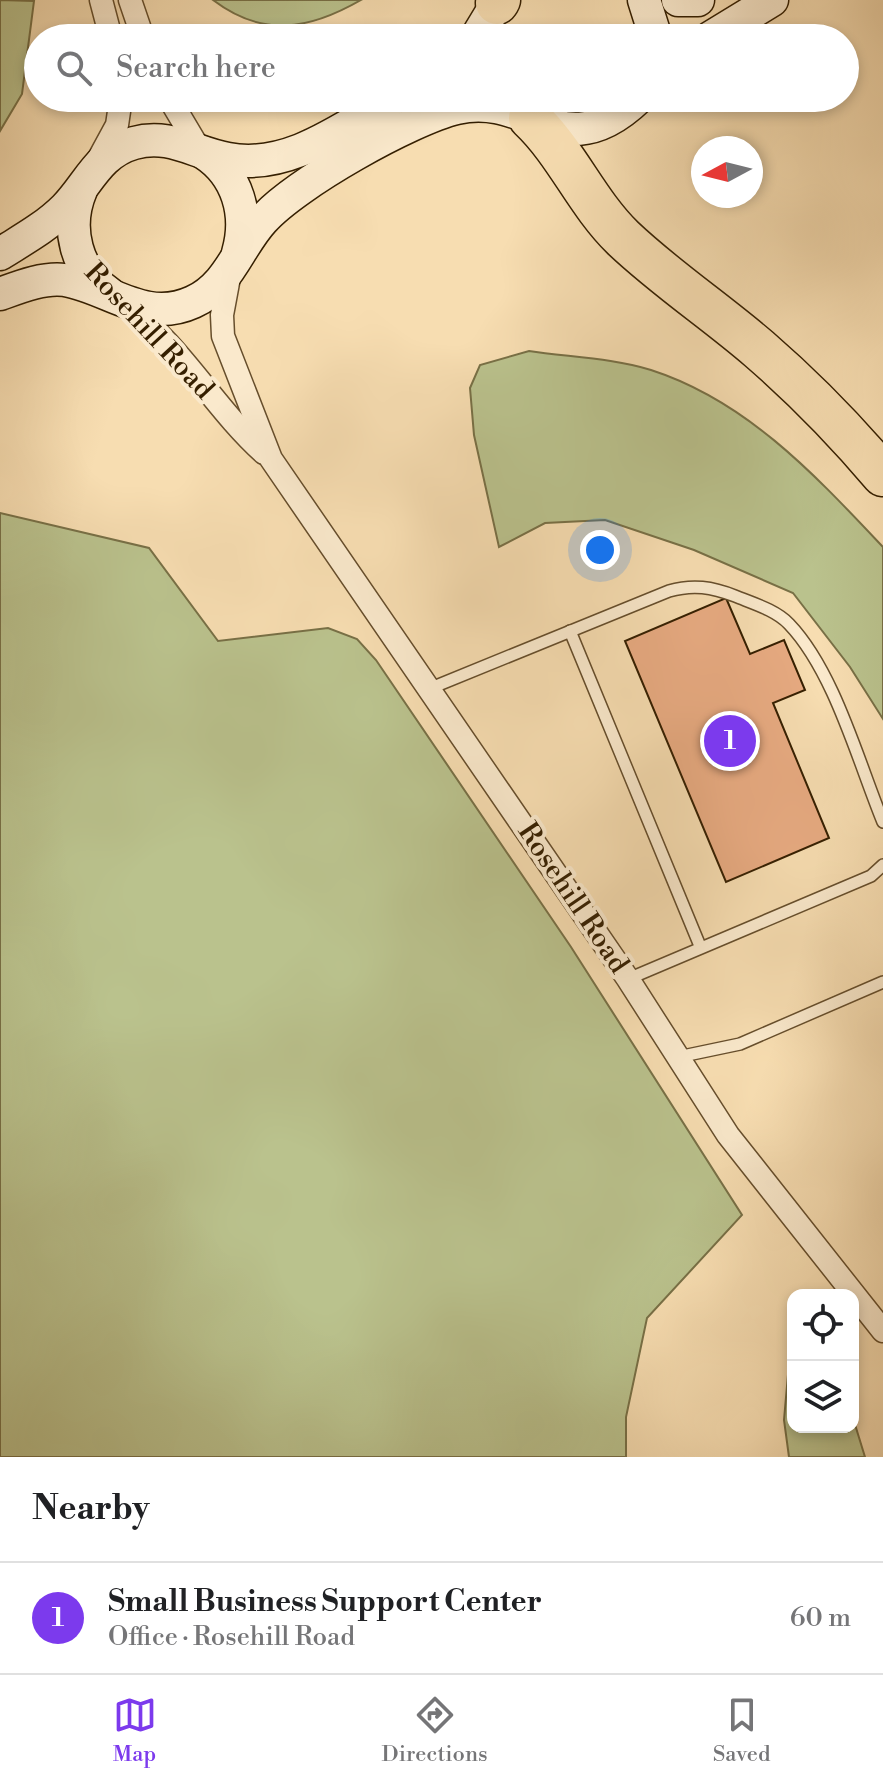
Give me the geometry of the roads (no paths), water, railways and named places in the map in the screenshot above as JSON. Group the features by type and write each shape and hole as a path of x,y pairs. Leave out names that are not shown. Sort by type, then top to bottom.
{"highway":[{"path":"522,112 554,144 587,197 623,237 757,348 839,425 883,475"}],"main road":[{"path":"644,0 652,24"},
{"path":"678,0 698,0"},
{"path":"733,24 772,0"},
{"path":"0,254 59,213 104,159 131,143 163,140 241,161 277,158 320,140 370,112"},
{"path":"0,294 60,280 148,309 180,307 208,293 230,270 252,233 274,210 351,159 444,112"},
{"path":"526,112 557,128 586,128 612,119 621,112"},
{"path":"201,152 230,178 241,208 242,240 230,270"},
{"name":"Rosehill Road","path":"84,184 74,215 77,249 93,279 118,299"}],"street":[{"path":"101,0 107,24"},
{"path":"130,0 138,24"},
{"path":"84,184 117,125 119,112"},
{"path":"177,112 201,152"},
{"name":"Rosehill Road","path":"230,270 222,315 223,336 271,459"},
{"name":"Rosehill Road","path":"118,299 170,345 236,426 271,459 628,979 728,1135 883,1331"}],"lane":[{"path":"431,688 689,586 715,589 779,616 811,654 830,691 883,822"},
{"path":"570,631 700,946"},
{"path":"628,979 871,876 883,865"},
{"path":"678,1057 740,1044 883,982"}],"place":[{"name":"Small Business Support Center","path":"730,741"}]}
